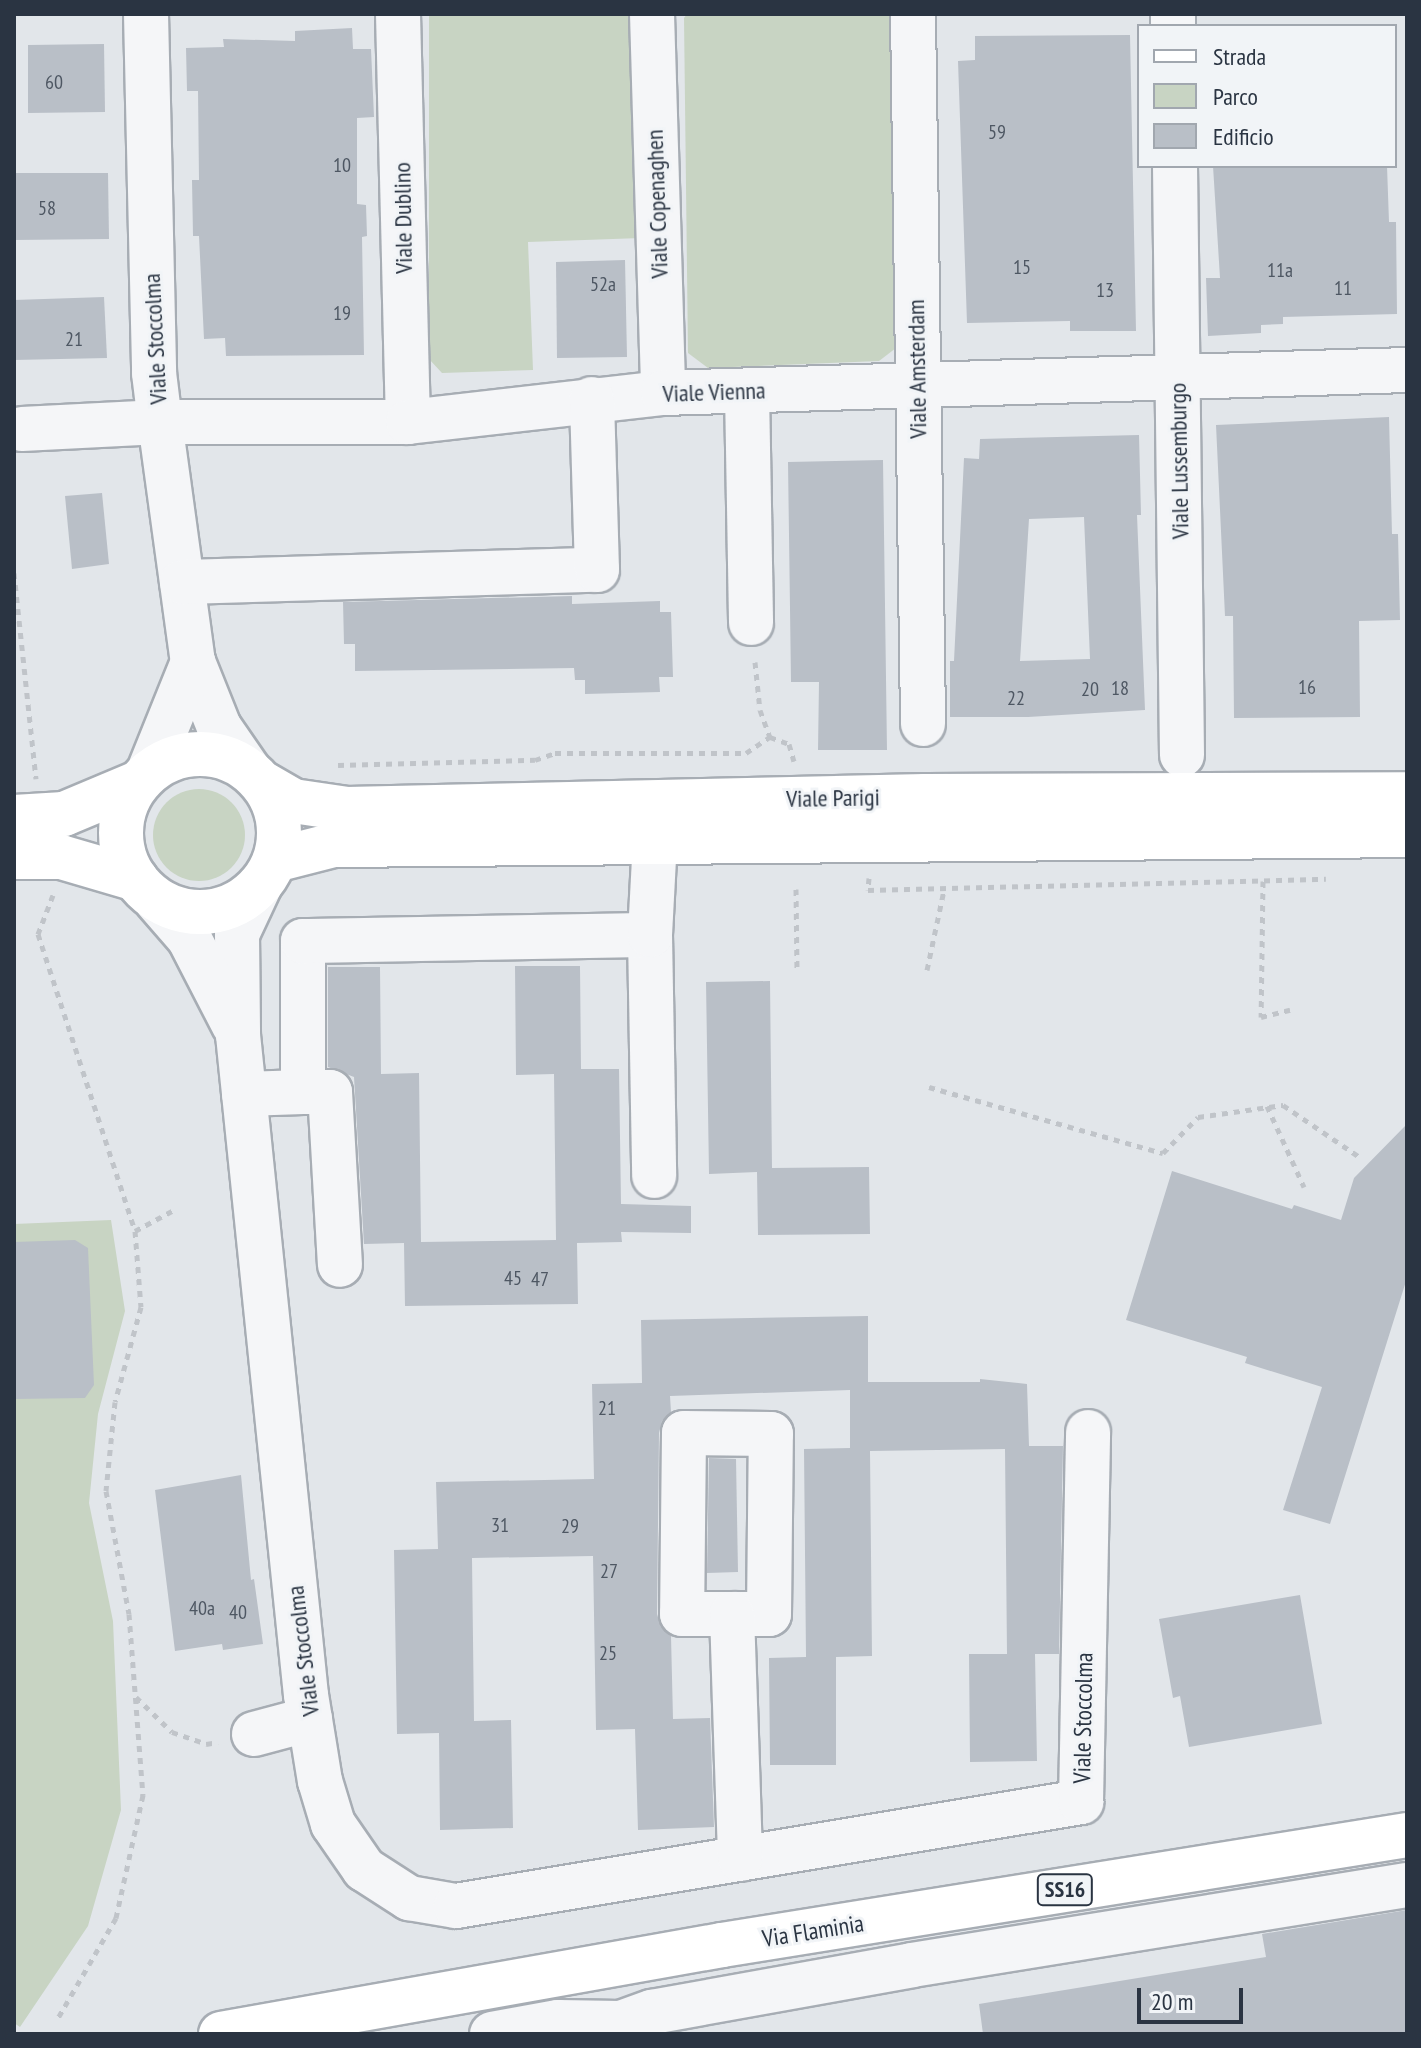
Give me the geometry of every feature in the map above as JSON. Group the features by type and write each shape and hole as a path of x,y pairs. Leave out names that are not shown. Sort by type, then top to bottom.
{"main road":[{"path":"14,857 61,857 146,890 175,909 198,913 221,910 242,900 267,873 279,822 256,777 230,758 209,753 168,760 144,777 64,814 26,804"},
{"path":"144,777 124,808 120,829 122,850 146,890"},
{"name":"Viale Parigi","path":"256,777 293,801 347,809 925,796 1407,794"},
{"name":"Viale Parigi","path":"267,873 334,845 1407,835"},
{"name":"Via Flaminia","path":"221,2034 722,1945 1407,1835"}],"street":[{"name":"Viale Stoccolma","path":"146,14 154,373 193,662 219,727 256,777"},
{"name":"Viale Dublino","path":"398,14 408,422"},
{"name":"Viale Copenaghen","path":"652,14 663,393"},
{"name":"Viale Amsterdam","path":"913,14 923,724"},
{"name":"Viale Lussemburgo","path":"1175,168 1182,755"},
{"name":"Viale Vienna","path":"22,429 160,422 408,422 663,393 1407,370"},
{"path":"747,391 751,623"},
{"path":"182,582 597,570 592,399"},
{"name":"Viale Stoccolma","path":"144,777 193,662"},
{"path":"654,1176 650,935 655,841"},
{"name":"Viale Stoccolma","path":"267,873 237,934 238,1035 310,1719 320,1781 333,1824 364,1869 409,1898 456,1906 1081,1802 1088,1432"},
{"name":"Viale Stoccolma","path":"146,890 189,938 238,1035"},
{"path":"303,1092 303,941 650,935"},
{"path":"244,1094 330,1092 340,1265"},
{"path":"732,1614 740,1859"},
{"path":"254,1734 310,1719"},
{"path":"492,2034 558,2022 623,2028 652,2012 912,1965 1407,1885"},
{"path":"722,1945 728,1999"}],"path":[{"path":"14,573 26,804"},
{"path":"751,623 760,710 770,737 789,744 794,762"},
{"path":"330,765 535,760 555,753 746,753 770,737"},
{"path":"869,868 868,890 1328,879"},
{"path":"1263,881 1261,1017 1290,1010"},
{"path":"796,889 797,972"},
{"path":"927,970 944,890"},
{"path":"54,891 38,934 135,1231 141,1307 115,1402 106,1491 129,1614 143,1795 116,1918 58,2018"},
{"path":"929,1087 1163,1153 1198,1117 1283,1105 1358,1156"},
{"path":"1267,1106 1304,1187"},
{"path":"135,1231 172,1211"},
{"path":"135,1696 172,1732 206,1744 254,1734"}],"green space":[{"path":"637,14 641,238 528,242 533,370 442,373 429,359 429,15"},
{"path":"687,14 893,14 896,348 879,361 708,368 688,353 684,18"},
{"path":"199,789 217,793 231,803 241,817 245,835 241,853 231,867 217,877 199,881 181,877 167,867 157,853 153,835 157,817 167,803 181,793"},
{"path":"111,1220 125,1311 98,1414 89,1503 113,1621 121,1810 88,1926 20,2027 14,2023 14,1224"}],"building":[{"path":"352,28 353,49 371,49 374,117 357,118 357,204 366,205 367,236 362,237 364,355 226,356 225,338 204,339 199,236 193,236 192,180 199,180 198,91 187,91 186,48 224,47 223,39 295,41 295,31"},
{"path":"1130,35 1136,331 1070,331 1070,321 967,323 958,61 975,60 975,36"},
{"path":"104,44 105,112 28,113 28,45"},
{"path":"1213,168 1387,168 1389,222 1396,222 1397,314 1283,317 1283,324 1261,325 1261,333 1208,336 1206,278 1220,278"},
{"path":"14,173 108,173 109,239 14,240"},
{"path":"625,260 627,357 557,358 556,262"},
{"path":"104,297 107,358 14,360 14,300"},
{"path":"1389,417 1392,534 1398,534 1400,620 1359,621 1360,717 1234,718 1233,616 1225,616 1216,425"},
{"path":"1139,435 1141,515 1137,515 1145,710 1028,717 950,717 950,661 954,661 964,458 979,459 980,439","holes":["1084,517 1090,659 1020,661 1029,519"]},
{"path":"883,460 887,750 818,750 819,682 791,682 788,462"},
{"path":"102,493 109,564 72,569 65,496"},
{"path":"572,596 572,604 660,601 660,612 671,612 673,677 659,677 660,692 585,694 585,680 575,680 574,668 355,671 355,644 344,644 343,602"},
{"path":"515,966 580,966 581,1069 619,1069 621,1204 691,1206 691,1233 621,1232 622,1242 577,1243 578,1304 405,1306 404,1243 364,1244 354,1077 328,1067 328,967 380,967 381,1074 419,1073 421,1242 556,1240 554,1074 516,1075"},
{"path":"770,981 772,1168 869,1167 870,1234 758,1235 757,1172 709,1174 706,982"},
{"path":"1407,1124 1407,1278 1330,1524 1283,1510 1322,1387 1245,1363 1247,1357 1126,1320 1172,1171 1292,1209 1294,1205 1341,1220 1354,1178"},
{"path":"75,1240 88,1248 94,1385 85,1398 14,1399 14,1242"},
{"path":"868,1316 868,1382 980,1382 980,1379 1027,1384 1029,1446 1063,1446 1059,1654 1035,1654 1037,1761 970,1762 969,1654 1007,1654 1005,1449 870,1451 872,1656 836,1657 836,1765 770,1765 769,1658 806,1657 804,1449 850,1448 850,1390 670,1396 671,1412 662,1421 659,1433 657,1614 661,1627 671,1636 673,1719 710,1718 714,1827 638,1830 635,1729 596,1730 593,1556 472,1558 474,1721 511,1720 513,1828 440,1830 439,1733 397,1734 394,1550 438,1549 436,1482 594,1479 592,1384 642,1383 641,1320"},
{"path":"709,1458 736,1459 738,1572 707,1573"},
{"path":"241,1475 251,1580 254,1579 263,1644 223,1650 222,1644 175,1651 155,1490"},
{"path":"1300,1595 1322,1724 1189,1747 1180,1696 1173,1698 1159,1619"},
{"path":"1407,1910 1407,2034 983,2034 979,2004 1266,1957 1262,1934"}]}
